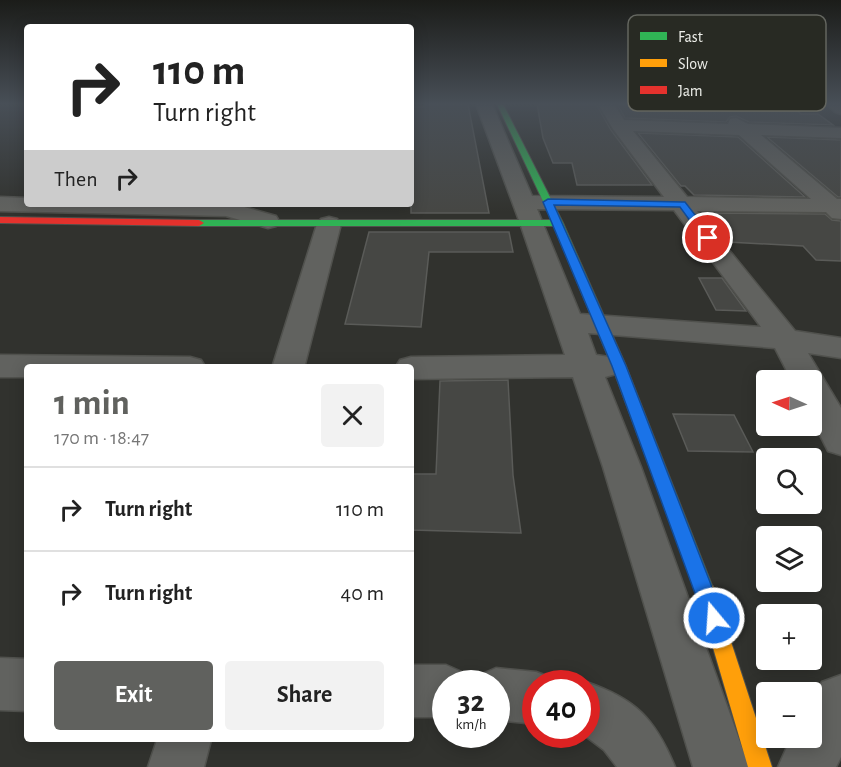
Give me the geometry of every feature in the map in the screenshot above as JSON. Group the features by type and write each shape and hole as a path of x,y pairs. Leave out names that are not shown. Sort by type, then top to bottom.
{"street":[{"path":"502,140 602,325 619,366 707,597 760,767"},
{"path":"513,140 540,213 568,322 622,467 721,767"},
{"path":"632,140 785,339 802,370"},
{"path":"756,140 838,209"},
{"path":"9,209 225,212 268,222 329,224 682,204 838,209"},
{"path":"289,364 329,224"},
{"path":"568,322 785,339 841,348"},
{"path":"0,366 24,366"},
{"path":"414,368 619,366"},
{"path":"822,406 841,441"},
{"path":"0,684 24,685"},
{"path":"414,691 432,692"},
{"path":"806,767 841,701"},
{"path":"600,717 622,729 646,767"},
{"path":"176,767 183,742"}],"building":[{"path":"414,140 475,140 489,213 411,213 411,207 414,207"},
{"path":"544,140 618,140 652,185 577,185 572,163 553,163"},
{"path":"644,140 741,140 805,197 694,195 685,186 681,186"},
{"path":"770,140 841,140 841,197 838,197"},
{"path":"705,213 825,214 832,220 841,221 841,261 816,260 803,246 728,242 714,217 707,217"},
{"path":"369,232 509,232 513,252 429,252 421,327 345,324"},
{"path":"699,278 722,278 746,311 716,310"},
{"path":"508,380 513,475 521,533 414,530 414,474 436,474 440,381"},
{"path":"673,414 734,415 753,452 688,451"}],"traffic: fast":[{"path":"517,140 558,223 619,366 706,593"},
{"path":"199,223 558,223"}],"traffic: slow":[{"path":"706,593 760,767"}],"traffic: jam":[{"path":"0,220 199,223"}],"route":[{"path":"708,238 682,204 548,202 619,366 714,618"}]}
